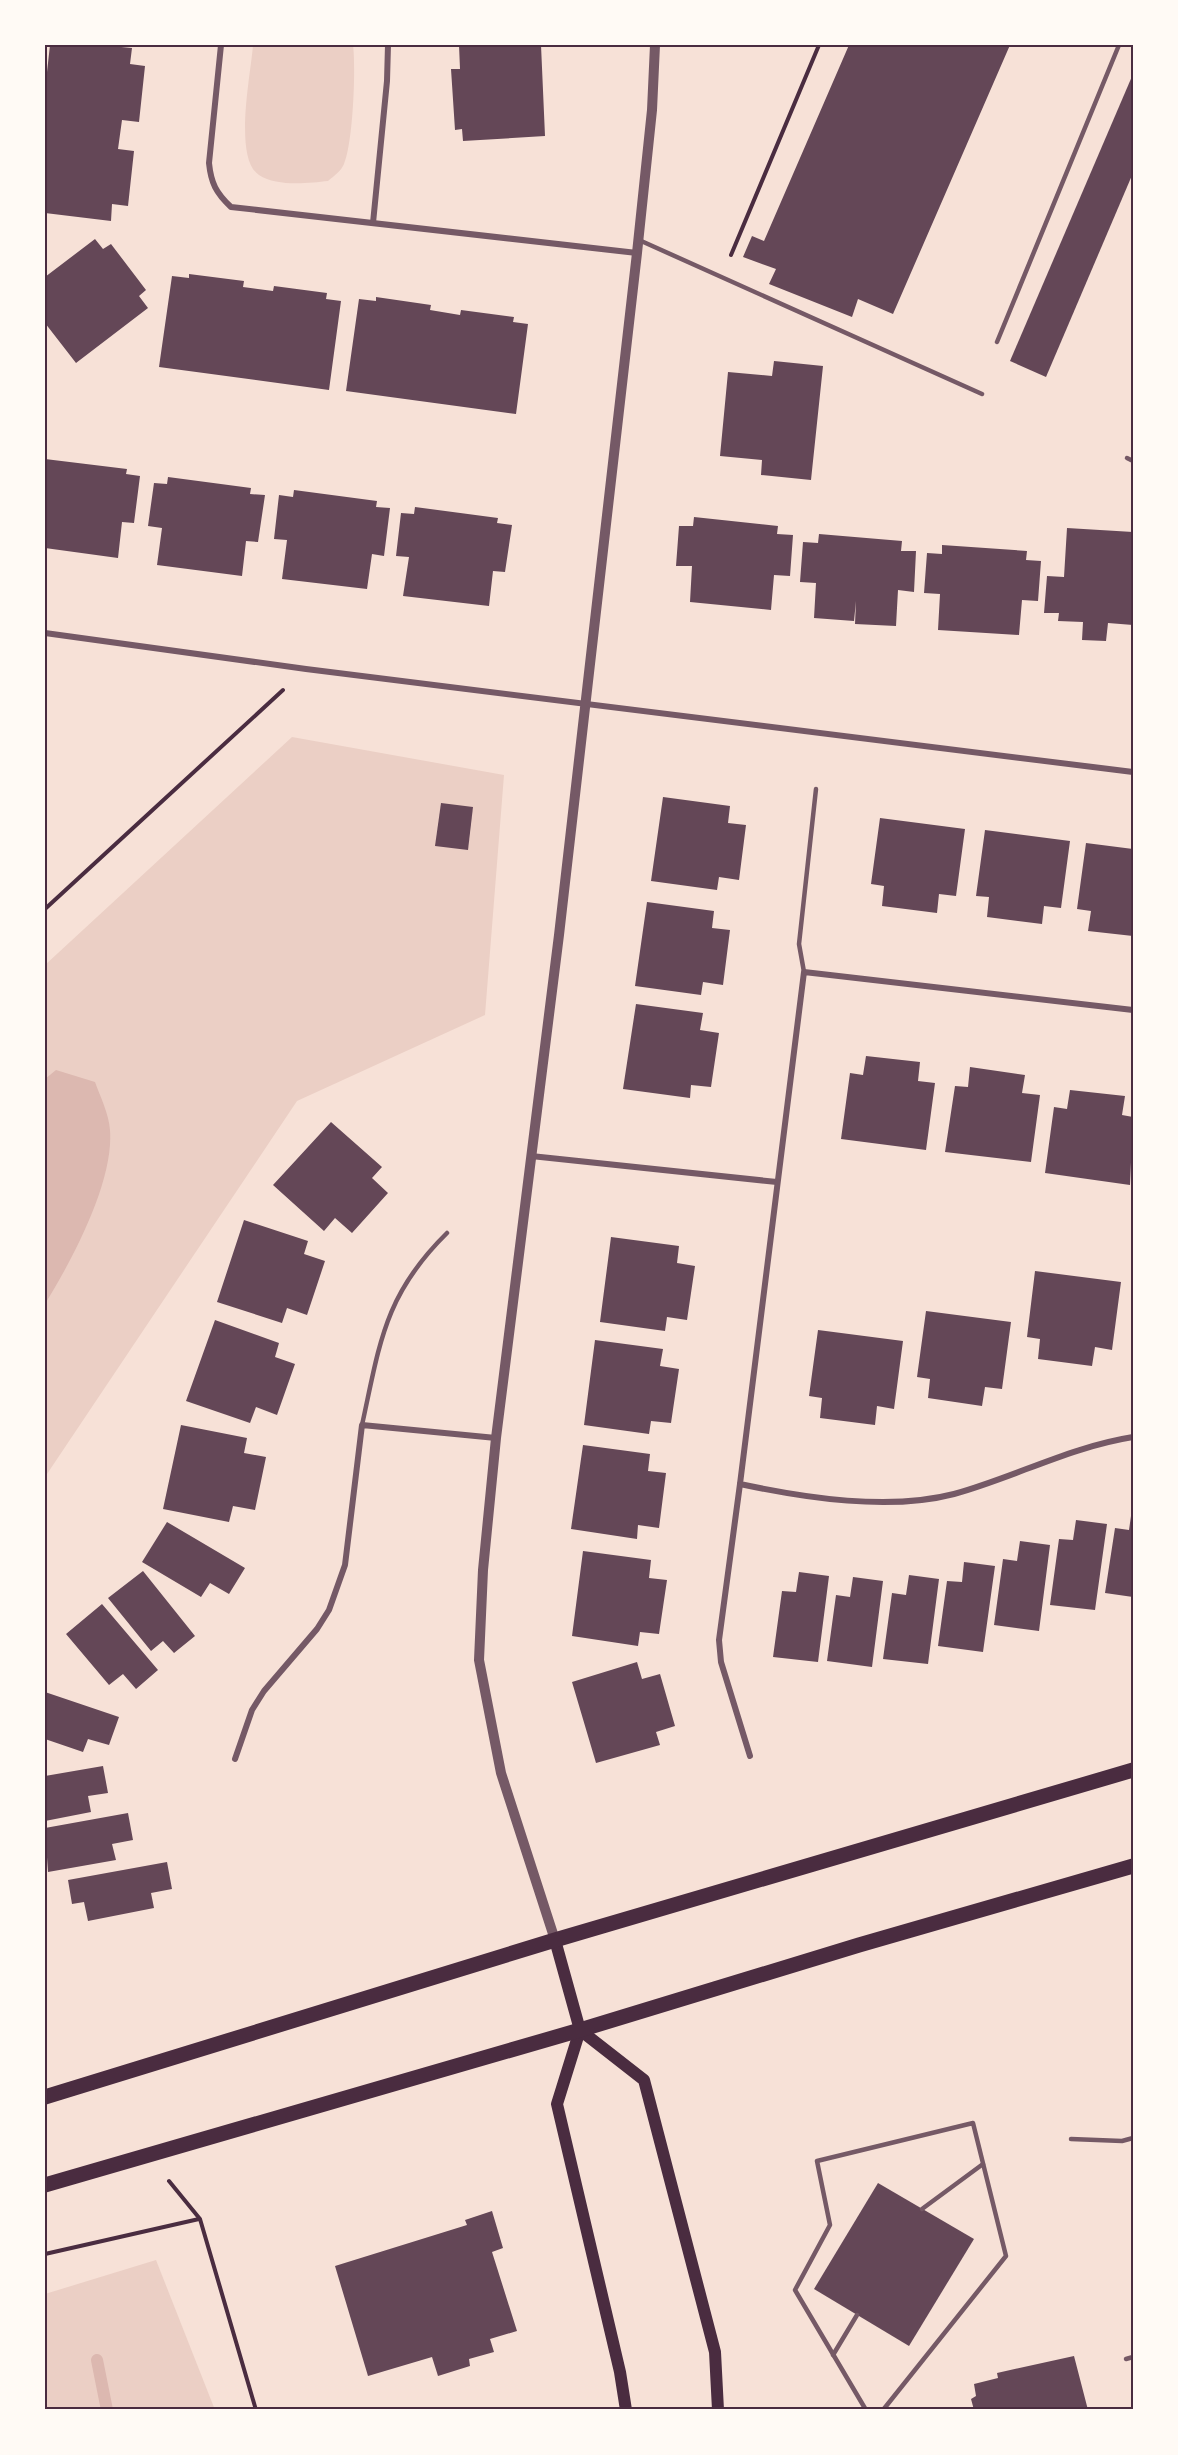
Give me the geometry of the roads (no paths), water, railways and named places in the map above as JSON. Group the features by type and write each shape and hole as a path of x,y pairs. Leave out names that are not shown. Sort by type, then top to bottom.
{"main road":[{"path":"45,2097 555,1940 1133,1770"},
{"path":"45,2185 147,2153 580,2031 859,1945 1133,1866"},
{"path":"555,1940 580,2031 557,2104 627,2410"},
{"path":"580,2031 644,2080 715,2352 718,2410"}],"street":[{"path":"221,45 209,163 211,182 218,195 231,207 638,253"},
{"path":"373,223 387,81 387,45"},
{"path":"555,1940 501,1773 479,1660 483,1570 496,1438 559,935 638,253 652,110 655,45"},
{"path":"45,633 306,669 1133,772"},
{"path":"750,1756 721,1662 719,1640 804,972 1133,1010"},
{"path":"531,1156 777,1182"},
{"path":"235,1759 252,1710 264,1691 317,1629 339,1586 347,1555 362,1425 496,1438"},
{"path":"740,1484 784,1494 907,1502 953,1494 1064,1453 1107,1441 1133,1437"}],"lane":[{"path":"997,342 1119,45"},
{"path":"639,240 982,394"},
{"path":"1127,458 1133,461"},
{"path":"804,972 799,944 816,789"},
{"path":"362,1425 374,1370 394,1301 417,1265 447,1233"},
{"path":"866,2410 795,2290 830,2225 817,2162 973,2123 1006,2256 883,2410"},
{"path":"1071,2139 1122,2141 1133,2138"},
{"path":"922,2209 983,2164"},
{"path":"833,2355 857,2315"},
{"path":"1126,2359 1133,2357"}],"waterway":[{"path":"97,2360 107,2410"}]}
